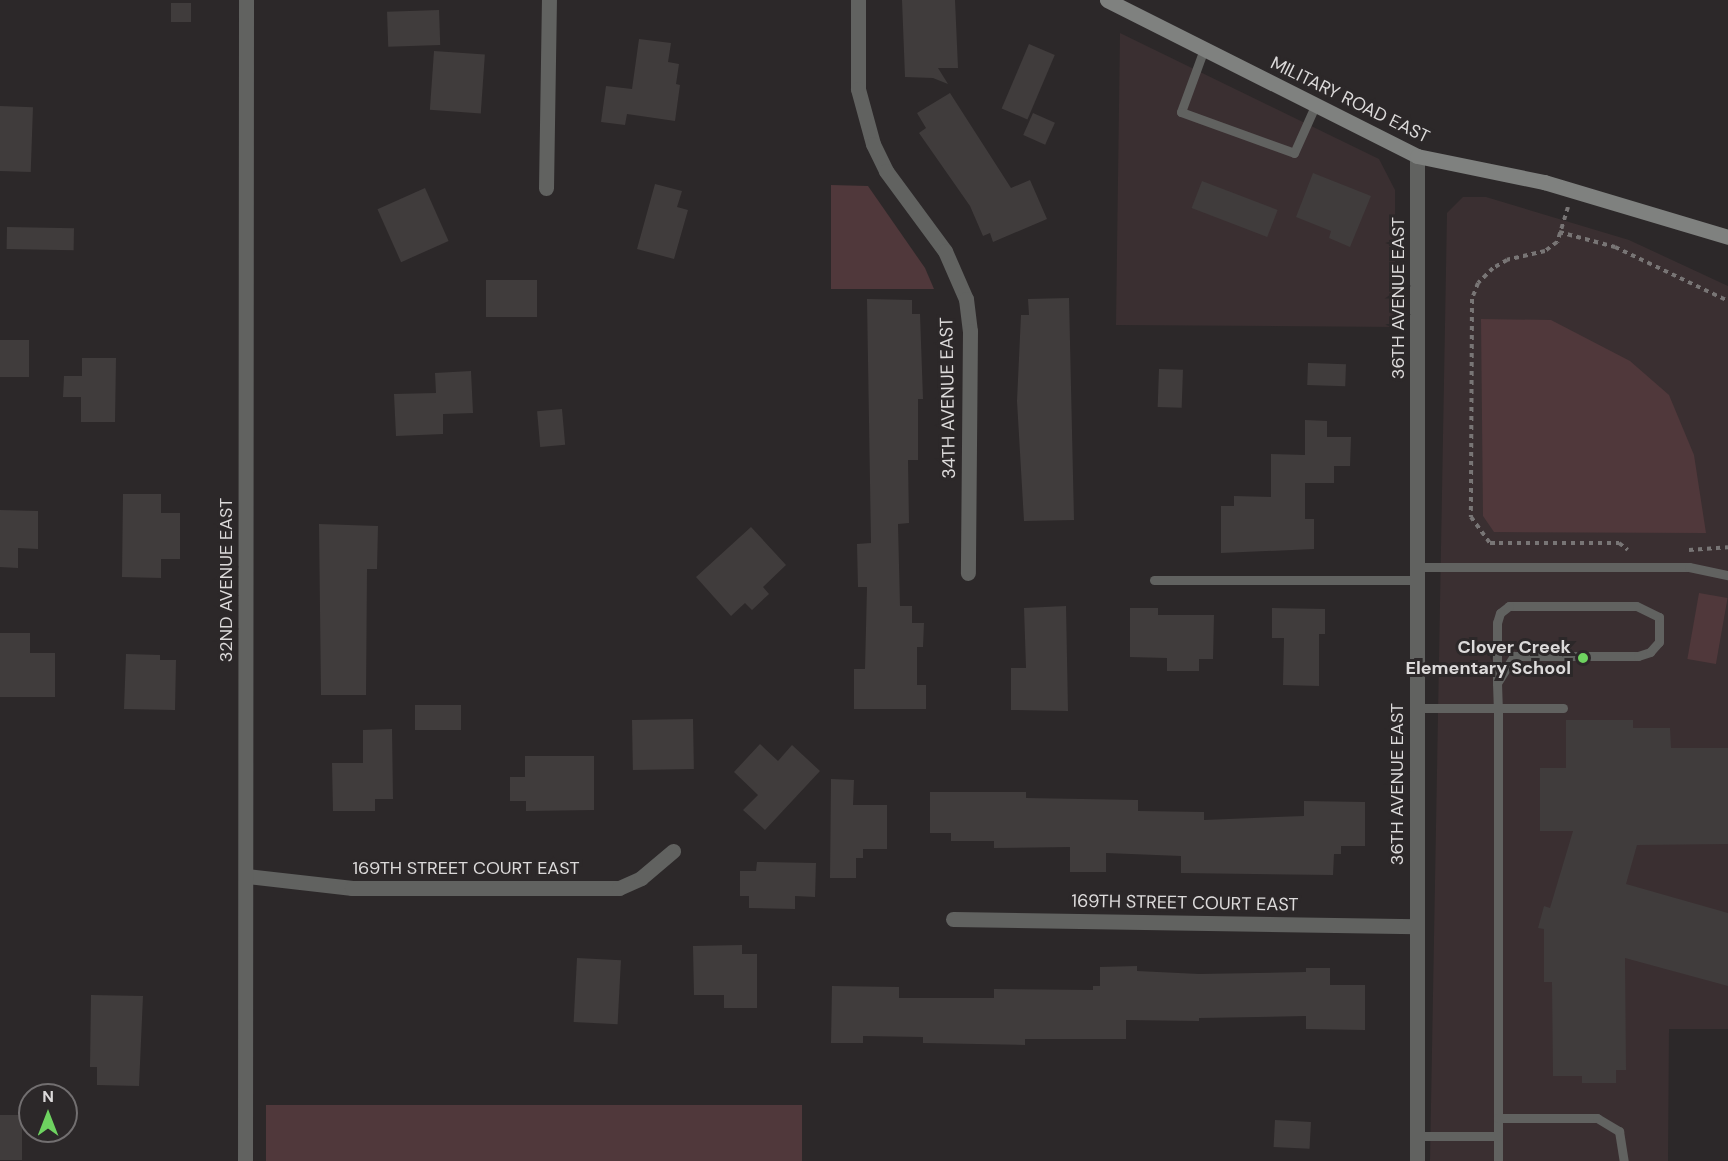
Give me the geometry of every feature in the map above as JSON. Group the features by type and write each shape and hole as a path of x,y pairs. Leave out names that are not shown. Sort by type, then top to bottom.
{"street":[{"name":"32ND AVENUE EAST","path":"245,1161 246,0"},
{"path":"546,188 549,0"},
{"name":"34TH AVENUE EAST","path":"858,0 858,88 873,144 886,171 945,251 966,299 970,331 968,573"},
{"name":"MILITARY ROAD EAST","path":"1107,0 1417,156 1574,190 1728,237"},
{"name":"36TH AVENUE EAST","path":"1417,156 1417,1161"},
{"name":"169TH STREET COURT EAST","path":"247,876 352,888 619,888 641,878 673,851"},
{"name":"169TH STREET COURT EAST","path":"953,919 1417,927"}],"lane":[{"path":"1204,49 1181,112 1294,153 1315,106"},
{"path":"1154,580 1689,567 1728,576"},
{"path":"1497,683 1514,656 1638,656 1650,652 1659,642 1659,617 1636,606 1509,606 1500,613 1497,623 1497,683 1498,708 1498,1161"},
{"path":"1417,708 1563,708"},
{"path":"1498,1118 1597,1118 1619,1131 1624,1161"},
{"path":"1417,1136 1498,1136"}],"path":[{"path":"1574,190 1557,242 1545,251 1507,260 1493,268 1478,283 1472,299 1471,517 1490,543 1619,543 1626,550 1638,550"},
{"path":"1559,232 1615,246 1728,301"},
{"path":"1684,550 1728,547"}],"shaded area":[{"path":"1120,33 1379,159 1395,190 1395,327 1116,325"},
{"path":"831,185 868,186 925,268 934,289 831,289"},
{"name":"Clover Creek Elementary School","path":"1463,197 1486,197 1629,240 1728,286 1728,1029 1669,1029 1668,1161 1430,1161 1447,213"},
{"path":"1481,319 1551,320 1630,361 1669,395 1694,455 1706,533 1494,532 1483,516"},
{"path":"1699,593 1728,598 1716,664 1687,659"},
{"path":"266,1105 802,1105 802,1161 266,1161"}],"building":[{"path":"902,0 955,0 958,68 938,68 948,84 933,78 905,77"},
{"path":"171,3 191,3 191,22 171,22"},
{"path":"439,10 440,45 388,47 387,12"},
{"path":"639,39 671,43 668,62 679,64 676,84 680,85 675,121 627,114 625,125 601,122 606,86 632,89"},
{"path":"1029,44 1055,55 1027,119 1002,108"},
{"path":"434,51 485,55 481,113 430,110"},
{"path":"950,93 1011,188 1030,180 1047,219 993,242 990,233 983,236 970,206 919,133 926,128 917,113"},
{"path":"0,106 33,107 31,172 0,171"},
{"path":"1033,113 1055,123 1045,145 1023,135"},
{"path":"1313,173 1371,196 1350,247 1329,238 1331,231 1296,217"},
{"path":"1202,181 1278,210 1267,237 1192,208"},
{"path":"655,184 682,191 677,207 688,210 674,259 637,249"},
{"path":"425,188 449,241 401,262 377,209"},
{"path":"7,227 74,228 74,250 7,249"},
{"path":"486,280 537,280 537,317 486,317"},
{"path":"1069,298 1074,520 1024,521 1017,401 1021,315 1029,315 1028,299"},
{"path":"867,299 912,300 912,314 920,314 923,399 918,399 918,460 908,460 909,523 898,524 900,606 912,606 912,623 924,623 923,647 917,647 917,685 926,685 926,709 854,709 854,669 865,669 867,587 858,587 857,544 871,543"},
{"path":"0,340 29,340 29,377 0,377"},
{"path":"82,358 116,358 115,422 81,422 81,397 63,397 64,376 82,376"},
{"path":"1308,363 1346,364 1345,386 1307,385"},
{"path":"1159,369 1183,370 1182,408 1158,407"},
{"path":"471,371 473,413 443,414 443,434 396,436 394,394 436,393 435,373"},
{"path":"562,409 565,445 540,447 537,411"},
{"path":"1305,420 1327,421 1327,437 1351,437 1350,466 1334,466 1334,483 1305,483 1305,519 1314,519 1314,549 1221,553 1221,506 1234,506 1234,496 1271,497 1271,454 1305,455"},
{"path":"123,494 161,494 161,513 180,513 180,559 161,559 161,578 122,577"},
{"path":"0,510 38,511 38,549 18,548 18,568 0,567"},
{"path":"319,524 378,526 377,569 367,569 366,695 321,695"},
{"path":"751,527 786,565 763,587 769,594 752,610 745,603 731,616 696,577"},
{"path":"1066,606 1068,711 1011,710 1011,668 1026,668 1024,608"},
{"path":"1130,608 1158,608 1158,615 1214,615 1213,659 1199,659 1199,671 1167,671 1167,658 1130,657"},
{"path":"1272,608 1325,609 1325,634 1319,634 1319,686 1283,685 1284,638 1272,638"},
{"path":"0,633 30,633 30,653 55,653 55,697 0,697"},
{"path":"126,654 160,655 160,660 176,660 175,710 124,709"},
{"path":"415,705 461,705 461,730 415,730"},
{"path":"693,719 694,769 633,770 632,720"},
{"path":"1566,720 1633,720 1633,728 1670,728 1671,748 1728,748 1728,844 1637,845 1626,884 1728,913 1728,986 1625,958 1626,1070 1616,1070 1616,1083 1582,1083 1582,1076 1553,1076 1552,982 1544,982 1544,929 1538,928 1544,906 1550,908 1573,831 1540,831 1540,768 1566,768"},
{"path":"392,729 393,799 375,799 375,811 333,811 332,763 363,763 363,730"},
{"path":"760,744 778,761 792,745 820,771 765,830 743,810 758,795 734,772"},
{"path":"525,756 594,756 594,810 526,811 526,801 510,801 510,777 525,777"},
{"path":"831,779 854,780 853,805 887,805 887,849 863,849 863,858 856,858 856,878 830,878"},
{"path":"930,792 1026,792 1026,798 1138,800 1138,811 1204,812 1204,820 1304,816 1304,801 1365,802 1365,846 1341,846 1341,854 1334,854 1333,875 1181,873 1181,856 1106,853 1106,872 1070,872 1070,847 994,848 994,841 951,841 951,833 930,833"},
{"path":"757,862 816,863 815,897 795,896 795,909 749,908 749,896 740,896 740,871 756,871"},
{"path":"742,945 742,954 757,954 757,1008 724,1008 724,995 694,995 693,946"},
{"path":"577,958 621,960 618,1024 574,1022"},
{"path":"1137,966 1137,971 1199,974 1306,972 1306,968 1330,968 1330,985 1365,985 1365,1030 1306,1029 1306,1016 1199,1018 1199,1021 1126,1020 1126,1039 1025,1039 1025,1045 923,1043 923,1037 863,1036 863,1043 831,1043 832,986 899,987 899,998 994,998 994,989 1093,990 1093,986 1100,986 1100,967"},
{"path":"91,995 143,996 139,1086 97,1085 97,1067 90,1067"},
{"path":"0,1115 18,1115 18,1143 22,1143 22,1160 0,1160"},
{"path":"1275,1120 1311,1122 1310,1149 1274,1147"}],"place":[{"name":"Clover Creek Elementary School","path":"1583,658"}]}
